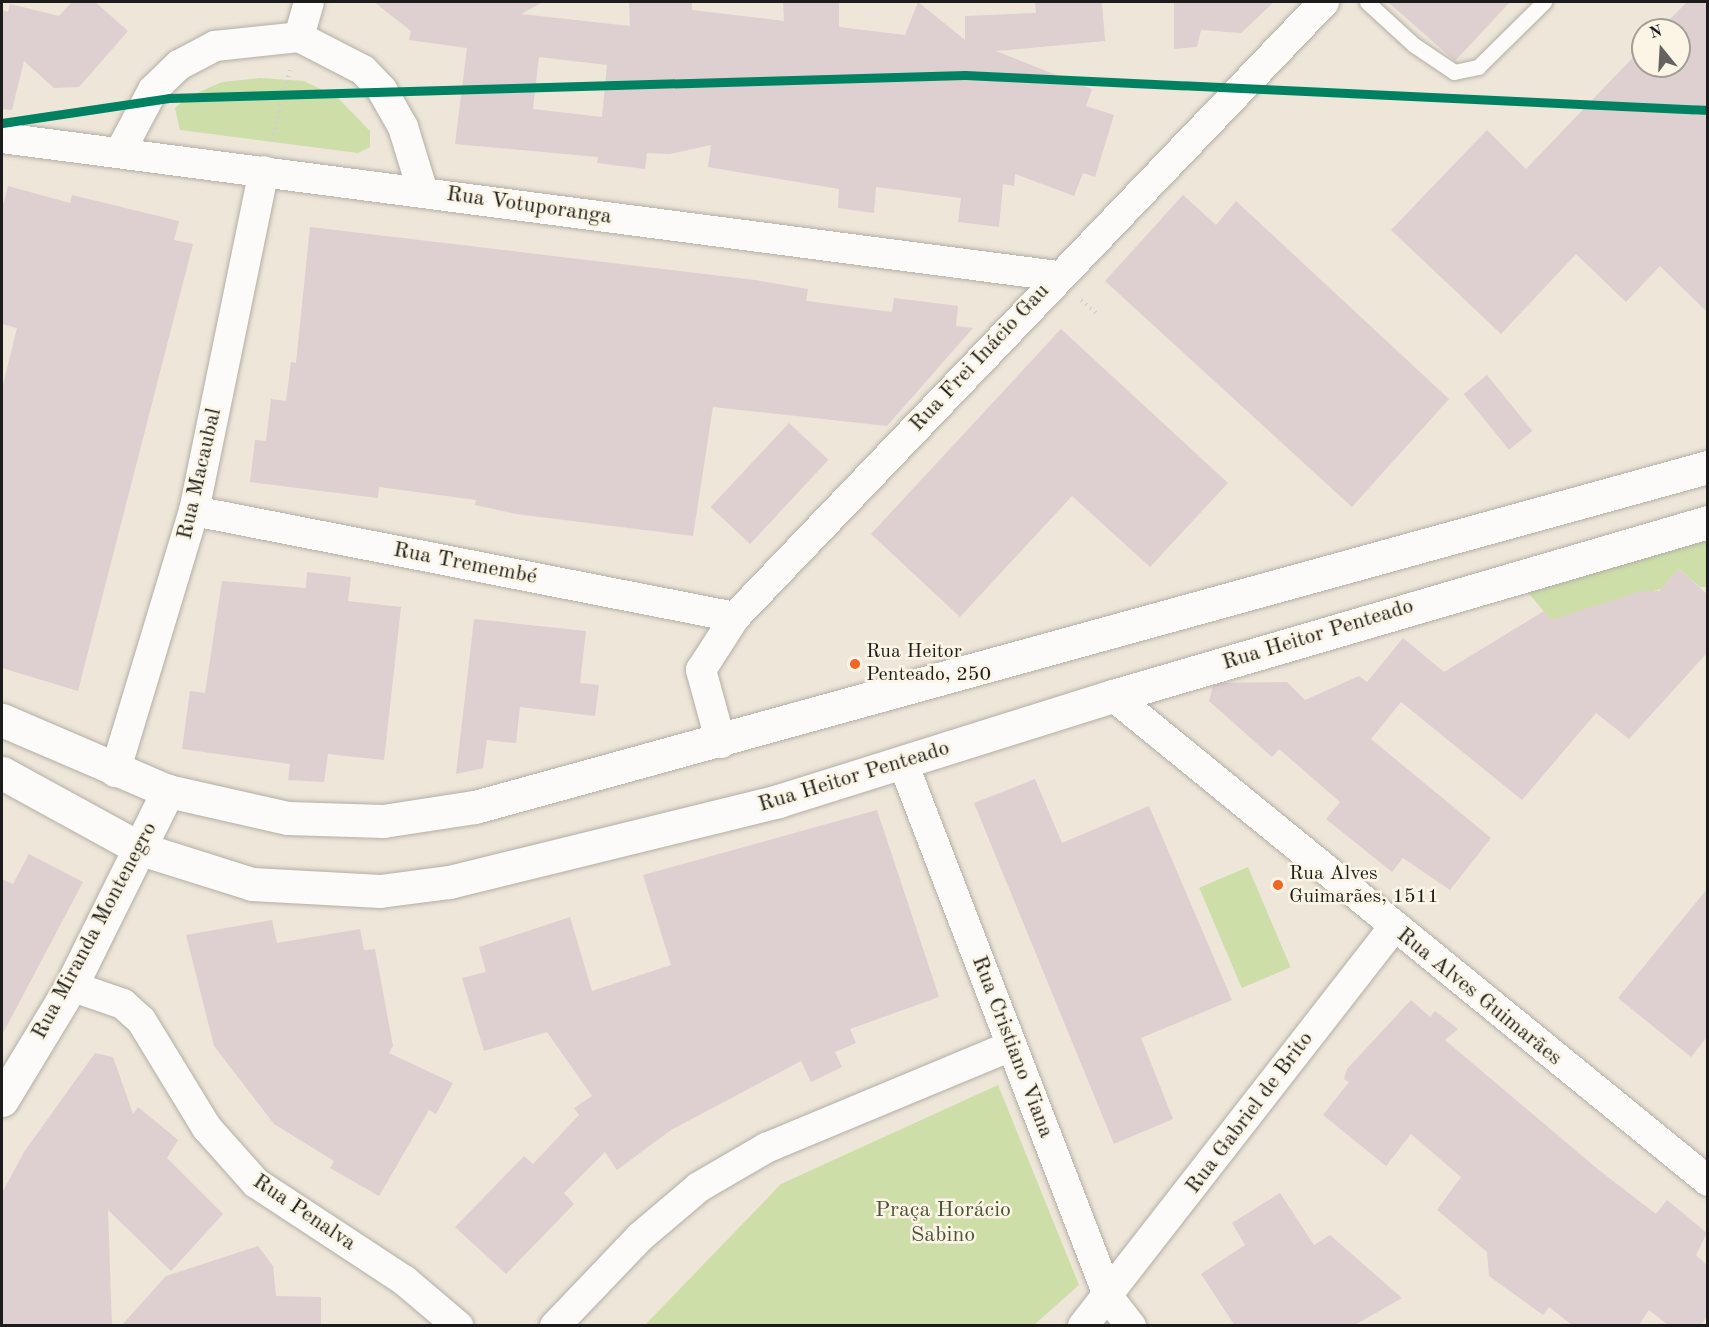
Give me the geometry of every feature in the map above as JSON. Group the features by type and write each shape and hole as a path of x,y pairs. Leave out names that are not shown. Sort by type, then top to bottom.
{"main road":[{"path":"2,720 115,772 168,791 288,818 383,820 476,807 721,743 1707,467"},
{"name":"Rua Heitor Penteado","path":"2,773 141,849 252,884 380,891 472,876 778,801 1113,696 1707,522"},
{"name":"Rua Miranda Montenegro","path":"2,1100 71,986 168,791"}],"street":[{"path":"299,37 309,2"},
{"name":"Rua Frei Inácio Gau","path":"721,743 701,670 735,617 1057,276 1324,2"},
{"path":"120,152 153,90 179,65 215,46 299,37 363,70 382,90 403,128 423,192"},
{"name":"Rua Votuporanga","path":"2,138 1057,276"},
{"name":"Rua Macaubal","path":"115,772 194,511 264,171"},
{"name":"Rua Tremembé","path":"194,511 735,617"},
{"name":"Rua Alves Guimarães","path":"1113,696 1393,928 1707,1181"},
{"name":"Rua Cristiano Viana","path":"903,763 1109,1298 1131,1326"},
{"name":"Rua Gabriel de Brito","path":"1109,1298 1393,928"},
{"name":"Rua Penalva","path":"71,986 123,1004 141,1020 207,1128 256,1183 405,1281 458,1326"},
{"path":"555,1326 640,1237 699,1187 766,1148 1011,1046"},
{"path":"1083,1326 1109,1298"}],"lane":[{"path":"1367,2 1414,45 1454,72 1478,67 1544,2"}],"path":[{"path":"264,171 299,37"}],"green space":[{"path":"260,78 304,81 337,97 370,131 370,147 358,153 180,130 175,108 188,97 222,82"},
{"path":"1707,541 1707,587 1700,587 1679,569 1661,589 1551,620 1526,590 1685,542"},
{"path":"1248,867 1291,967 1242,988 1199,888"},
{"name":"Praça Horácio Sabino","path":"998,1085 1079,1285 1034,1325 645,1325 781,1184"}],"building":[{"path":"72,2 95,2 128,31 79,87 54,88 24,61 12,110 2,109 2,10 8,12 10,4 59,16"},
{"path":"374,2 543,2 521,14 630,26 629,2 692,2 692,10 784,21 783,2 839,2 839,27 905,35 918,2 965,40 965,16 1036,13 1035,2 1102,2 1105,41 996,51 1092,89 1086,106 1114,115 1095,177 1083,173 1074,196 1015,174 1014,186 1003,184 999,227 958,222 961,198 876,187 874,213 838,208 839,189 708,167 711,145 670,154 647,153 645,169 597,163 598,157 455,144 467,48 409,40 411,31","holes":["539,57 607,65 602,117 533,109"]},
{"path":"1174,2 1274,2 1241,33 1201,30 1197,47 1174,49"},
{"path":"1388,2 1510,2 1455,61"},
{"path":"1687,2 1707,2 1707,312 1660,266 1626,302 1576,254 1501,334 1391,230 1487,130 1526,169 1631,60 1631,78 1691,78 1691,18 1671,18"},
{"path":"8,186 70,203 72,195 179,221 174,240 193,244 78,691 2,668 2,389 17,328 2,324 2,209"},
{"path":"1183,195 1216,225 1236,201 1449,399 1352,507 1105,281"},
{"path":"310,227 755,280 808,289 806,301 892,312 894,298 958,306 956,326 973,328 887,426 713,407 693,536 516,514 475,505 476,500 379,487 378,498 250,482 255,440 266,441 271,399 286,401 291,362 296,363"},
{"path":"1061,329 1228,483 1150,567 1072,496 960,617 871,534"},
{"path":"1487,375 1532,431 1509,450 1464,394"},
{"path":"789,423 828,460 750,544 711,507"},
{"path":"1679,569 1707,594 1707,653 1629,739 1596,713 1522,800 1401,702 1371,739 1491,838 1450,890 1403,858 1392,872 1326,819 1340,802 1279,749 1272,757 1209,701 1213,686 1223,683 1287,682 1305,700 1359,676 1367,682 1403,638 1444,672 1544,611 1551,620 1642,591 1659,591"},
{"path":"307,572 351,577 348,601 401,607 384,760 328,754 324,782 288,780 290,764 182,749 190,691 205,693 222,581 306,588"},
{"path":"474,619 586,631 580,683 599,685 595,716 520,707 516,743 487,740 483,768 456,774"},
{"path":"1035,779 1062,843 1149,806 1232,1000 1141,1038 1173,1119 1114,1144 974,803"},
{"path":"877,810 939,997 850,1029 856,1043 835,1052 842,1067 811,1082 801,1061 671,1130 617,1170 605,1152 564,1193 574,1204 506,1274 455,1227 524,1156 533,1164 579,1115 574,1108 592,1096 547,1032 484,1051 462,978 486,972 479,947 570,917 592,991 671,965 643,875"},
{"path":"29,854 83,882 2,1035 2,879 13,884"},
{"path":"1707,889 1707,1037 1691,1057 1618,998"},
{"path":"272,920 277,943 360,929 364,950 375,949 393,1046 389,1053 453,1083 436,1114 429,1110 379,1196 330,1168 334,1161 274,1124 214,1046 186,935"},
{"path":"1411,1000 1430,1017 1435,1011 1458,1029 1445,1040 1600,1171 1656,1214 1667,1200 1707,1233 1696,1255 1707,1265 1707,1316 1700,1326 1669,1326 1649,1310 1638,1326 1573,1326 1549,1307 1543,1315 1489,1276 1487,1252 1437,1210 1461,1177 1411,1134 1386,1166 1323,1115 1349,1082 1344,1079 1347,1069"},
{"path":"95,1053 113,1057 133,1114 138,1107 178,1140 167,1158 223,1214 171,1271 108,1210 112,1326 2,1326 2,1193 24,1152"},
{"path":"1280,1193 1314,1245 1330,1235 1402,1298 1353,1326 1235,1326 1201,1274 1245,1245 1232,1223"},
{"path":"258,1246 273,1266 276,1296 321,1297 321,1326 121,1326 166,1276"}],"transit line":[{"path":"2,123 169,98 965,75 1708,110"}],"place":[{"name":"Rua Heitor Penteado, 250","path":"855,664"},
{"name":"Rua Alves Guimarães, 1511","path":"1278,885"}]}
